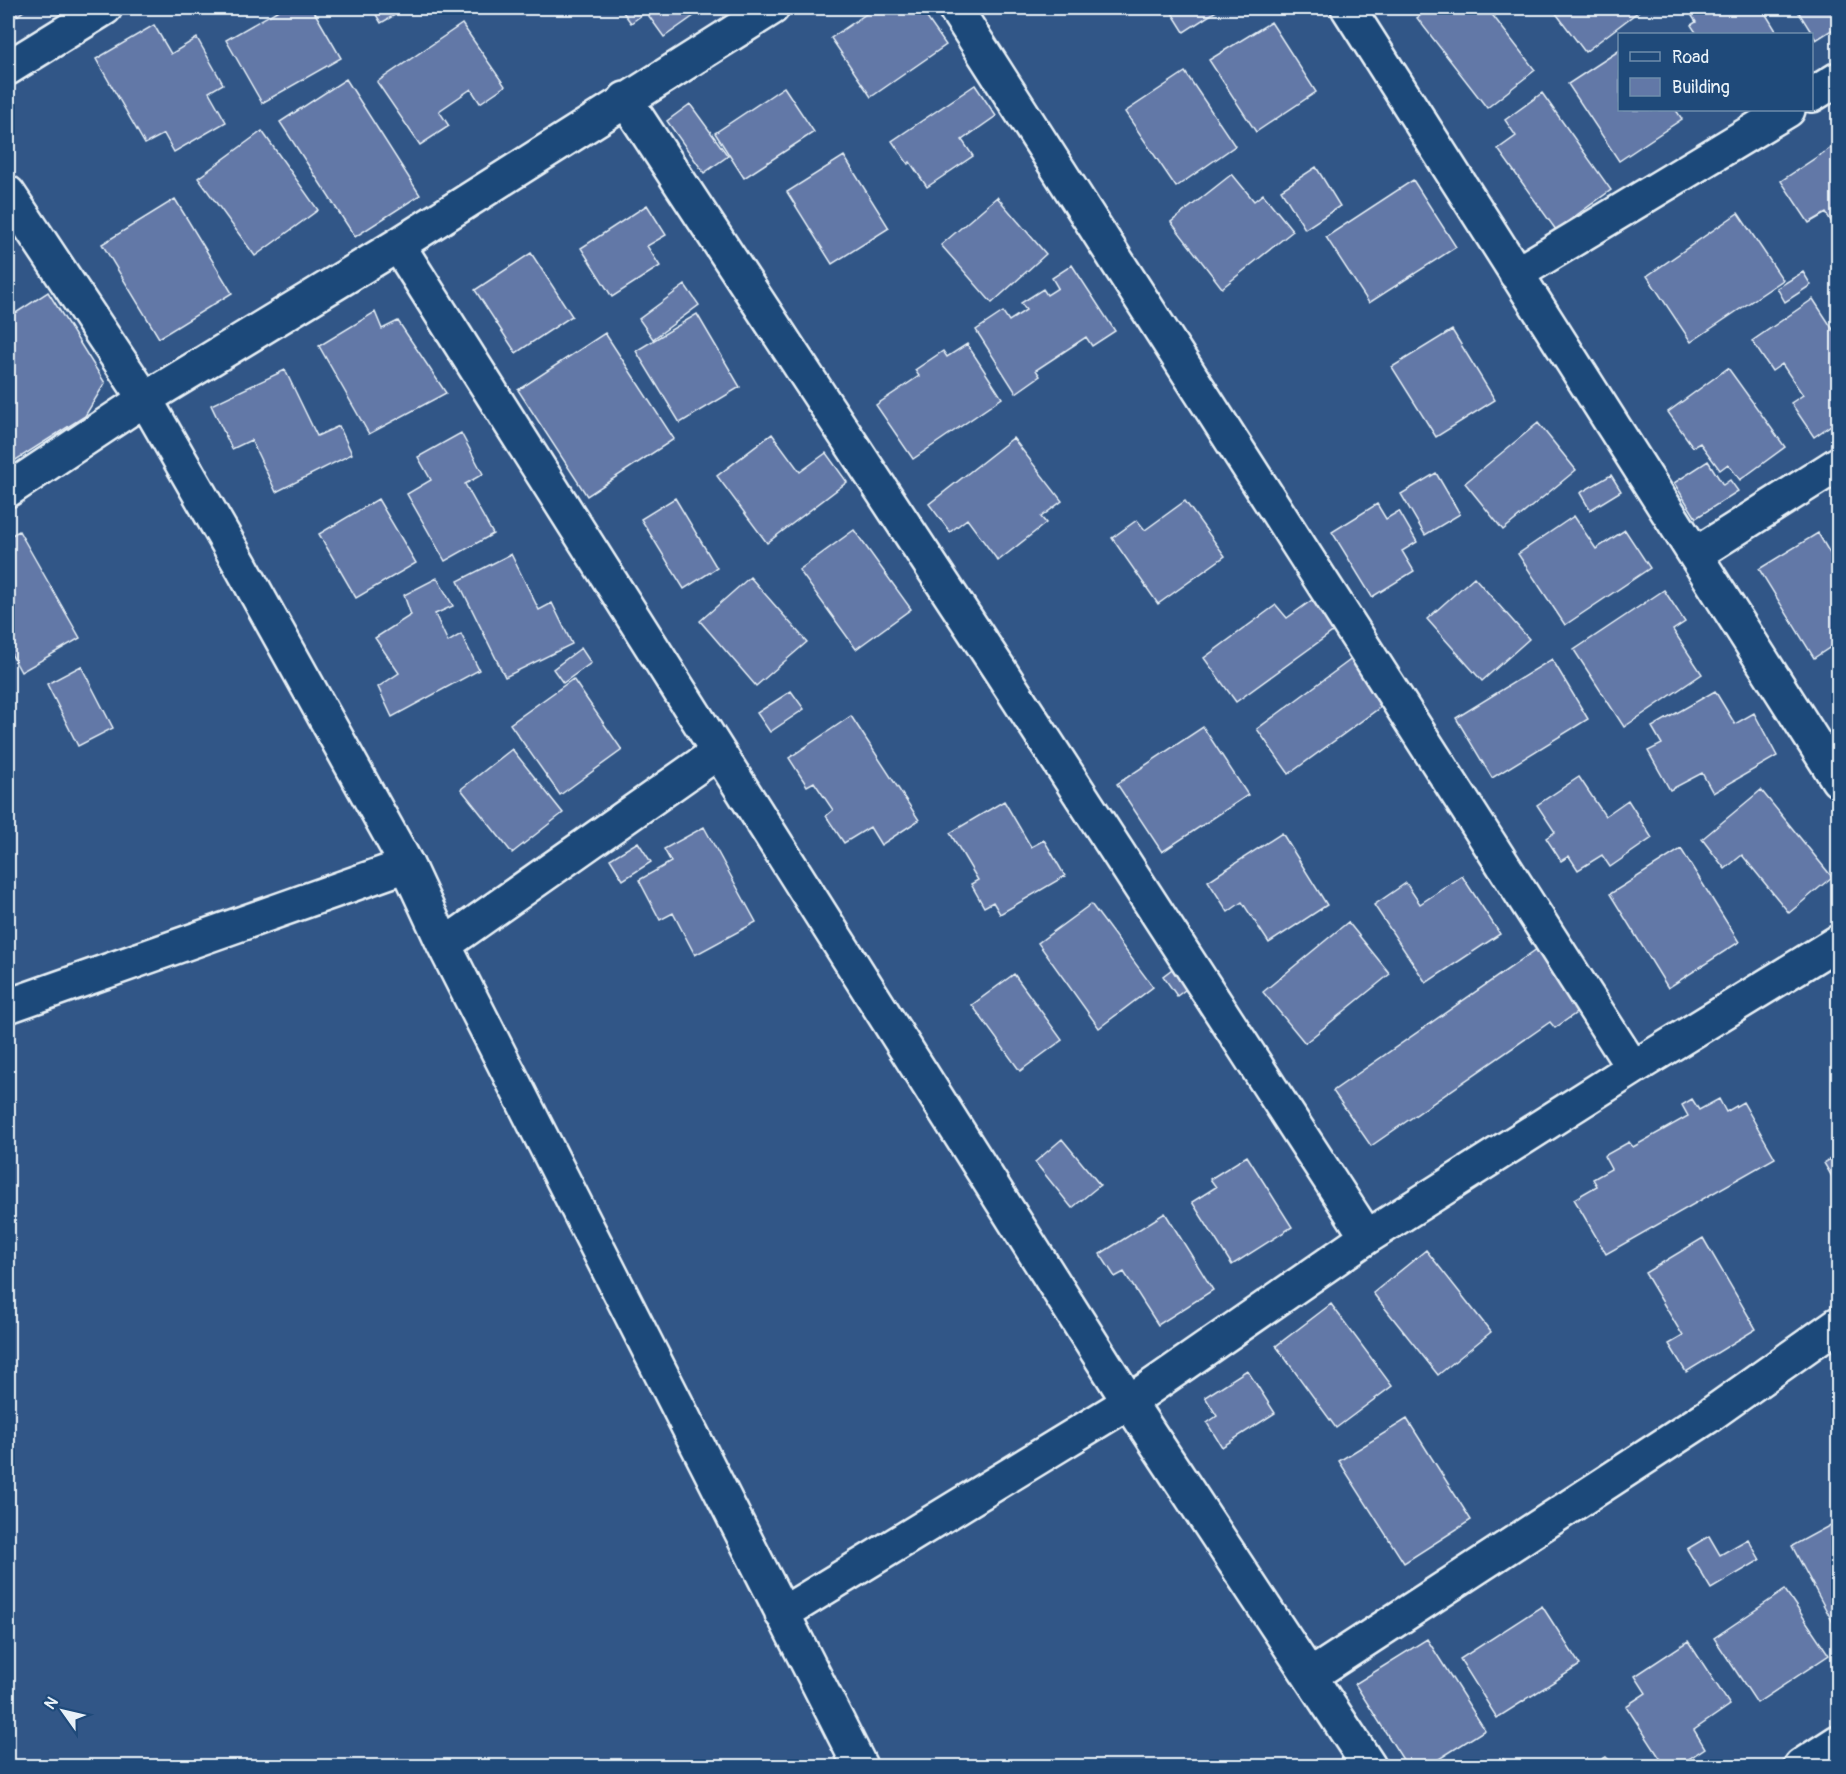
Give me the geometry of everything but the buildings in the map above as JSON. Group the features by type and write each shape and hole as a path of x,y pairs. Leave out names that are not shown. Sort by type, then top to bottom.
{"street":[{"path":"8,68 105,8"},
{"path":"8,490 145,399 398,245 625,99 772,8"},
{"path":"955,8 1633,1068"},
{"path":"1348,8 1839,780"},
{"path":"1813,94 1839,79"},
{"path":"625,99 999,669 1367,1237"},
{"path":"1516,274 1786,111"},
{"path":"8,193 145,399 407,865 444,945 860,1767"},
{"path":"398,245 1129,1402 1369,1767"},
{"path":"1696,554 1839,464"},
{"path":"444,945 718,752"},
{"path":"8,1006 407,865"},
{"path":"782,1614 1129,1402 1367,1237 1633,1068 1839,942"},
{"path":"1310,1677 1707,1417 1839,1324"},
{"path":"1802,1767 1839,1742"}]}
